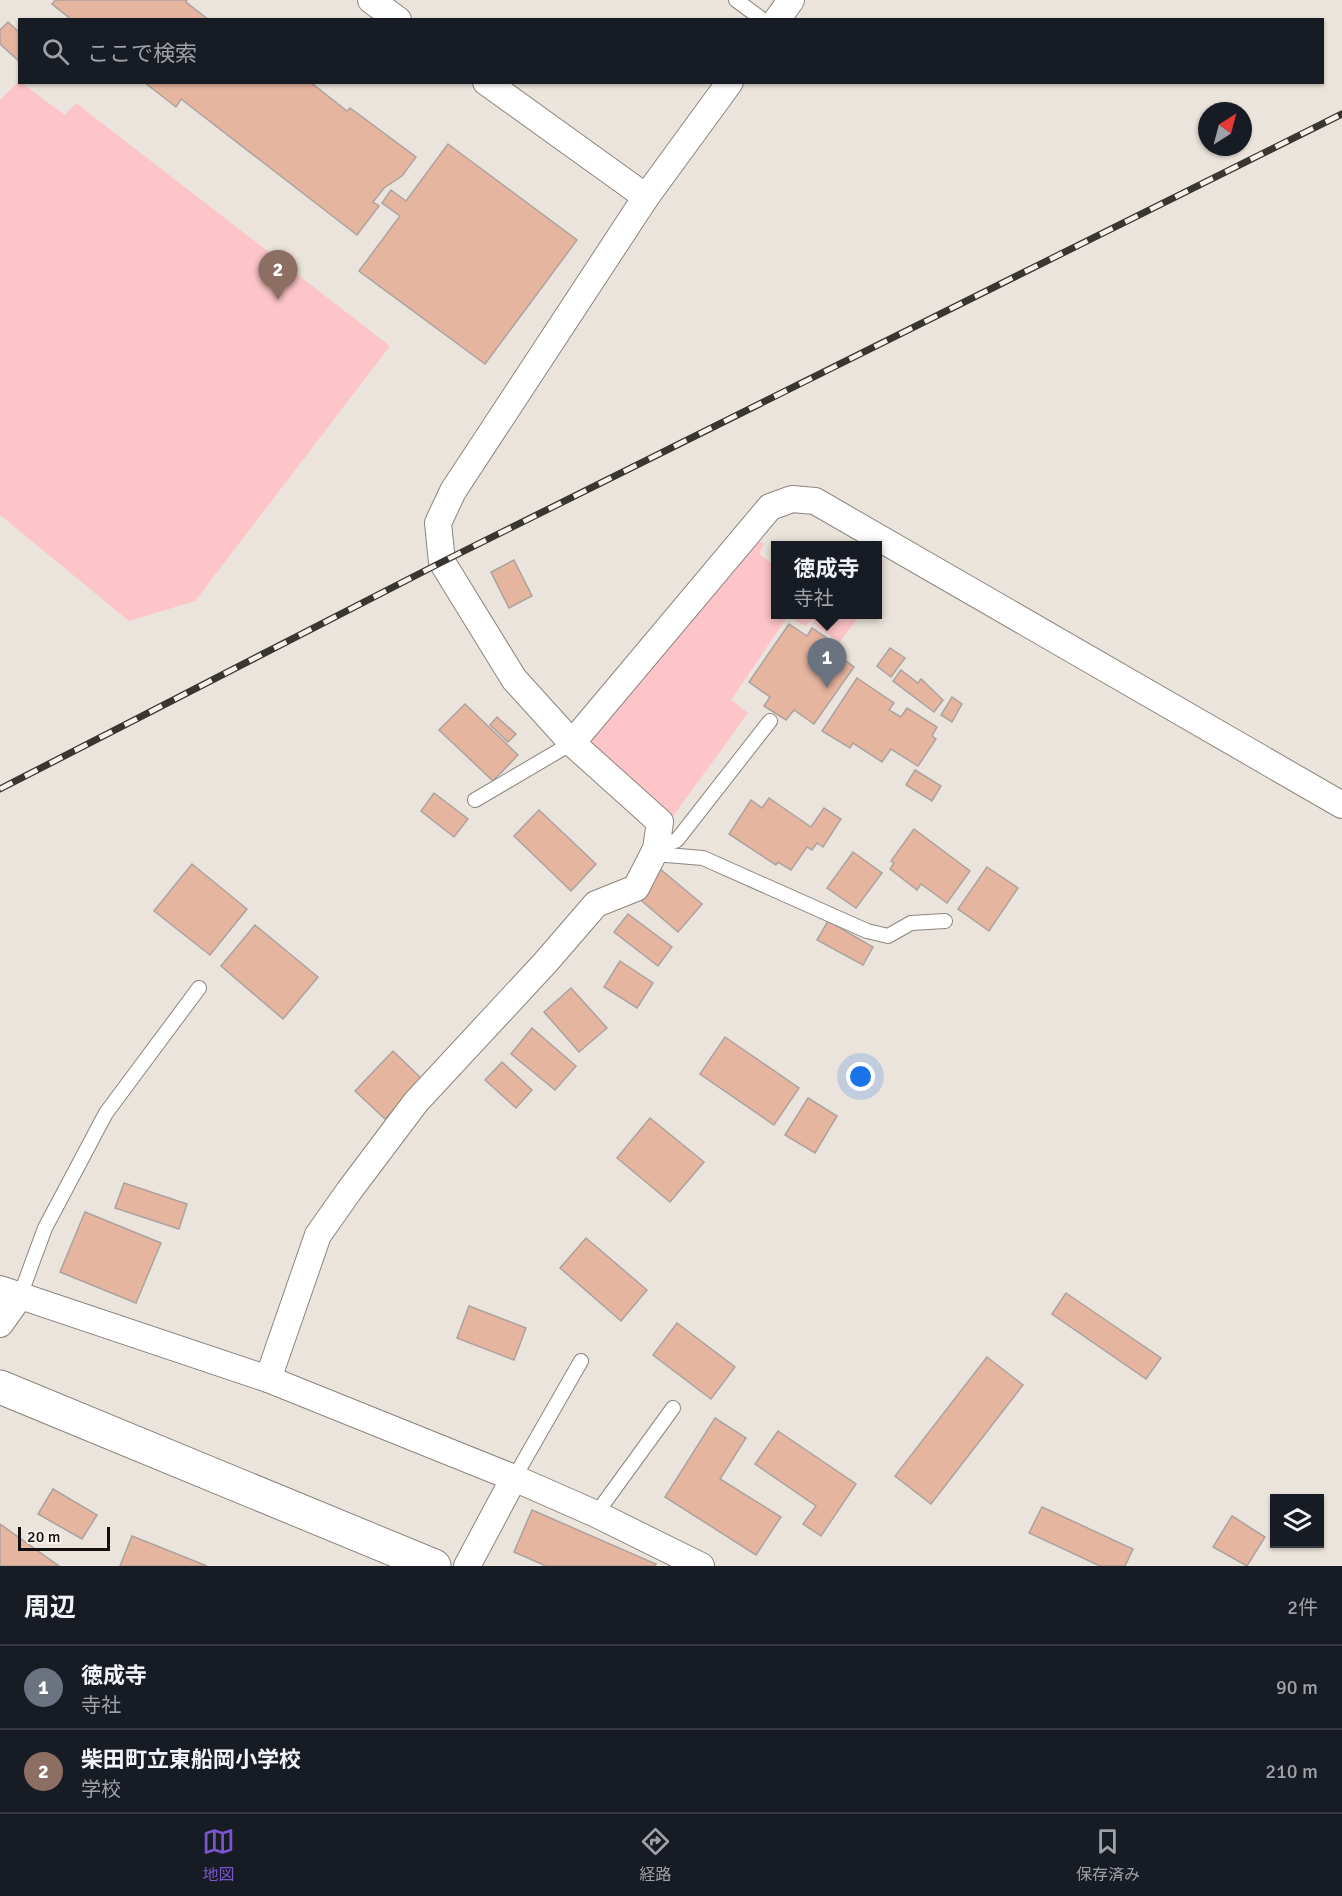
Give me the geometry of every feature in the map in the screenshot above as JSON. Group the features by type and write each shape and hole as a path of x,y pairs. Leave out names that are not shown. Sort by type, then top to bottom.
{"street":[{"path":"778,18 791,0"},
{"path":"489,84 646,197"},
{"path":"268,1379 318,1234 349,1191 416,1102 546,963 596,904 636,888 655,851 660,822 572,743 514,679 442,562 438,524 453,490 646,197 729,84"},
{"path":"572,743 770,507 792,499 814,501 1342,805"},
{"path":"0,1324 10,1292 268,1379 514,1478 596,1514 702,1566"},
{"path":"0,1387 434,1566"},
{"path":"467,1566 514,1478"}],"lane":[{"path":"736,0 760,18"},
{"path":"655,851 676,840 770,721"},
{"path":"475,800 572,743"},
{"path":"655,851 703,858 867,931 888,936 910,923 945,921"},
{"path":"10,1292 106,1113 199,988"},
{"path":"514,1478 581,1361"},
{"path":"596,1514 673,1408"}],"shaded area":[{"path":"18,82 65,115 76,103 390,346 195,601 129,621 0,515 0,100"},
{"path":"755,538 764,544 759,554 771,562 771,619 786,619 731,700 748,713 671,819 586,738"},
{"path":"793,619 857,619 839,643 811,621 805,626"}],"building":[{"path":"55,0 187,0 186,2 206,18 70,18 52,4"},
{"path":"8,22 18,31 18,60 0,44 0,30"},
{"path":"147,84 313,84 347,111 350,108 416,157 402,176 384,188 373,202 379,206 357,235 181,99 176,107"},
{"path":"448,144 577,240 485,364 359,271 400,216 382,203 391,190 406,201"},
{"path":"514,560 532,596 509,608 491,572"},
{"path":"789,624 807,636 812,628 840,647 835,653 854,667 814,724 794,710 786,720 764,706 770,697 749,682"},
{"path":"890,648 905,658 891,677 877,666"},
{"path":"901,670 918,683 921,679 943,700 934,712 893,681"},
{"path":"857,678 894,703 889,710 901,717 907,708 937,727 932,736 936,739 918,766 891,749 882,762 853,743 850,748 822,731"},
{"path":"952,697 962,704 952,722 941,715"},
{"path":"465,704 518,755 493,781 439,730"},
{"path":"497,717 516,734 508,742 490,725"},
{"path":"915,770 941,786 932,801 906,785"},
{"path":"434,793 468,819 454,837 421,811"},
{"path":"769,798 811,827 824,808 841,819 823,847 817,843 812,850 807,847 791,870 778,862 776,865 729,834 751,800 762,808"},
{"path":"539,810 596,864 571,891 514,836"},
{"path":"914,829 970,871 947,903 921,884 917,890 890,869 894,863 891,861"},
{"path":"853,852 882,873 856,908 827,888"},
{"path":"192,864 247,909 210,955 154,911"},
{"path":"987,867 1018,888 989,931 958,909"},
{"path":"659,868 702,904 678,932 636,896"},
{"path":"628,914 672,947 658,966 614,932"},
{"path":"828,921 873,947 863,965 817,940"},
{"path":"255,925 318,977 283,1019 221,966"},
{"path":"620,961 653,983 637,1008 604,987"},
{"path":"571,988 607,1028 579,1052 544,1012"},
{"path":"532,1028 576,1066 555,1090 511,1054"},
{"path":"725,1037 799,1088 774,1125 700,1074"},
{"path":"393,1051 423,1080 385,1119 355,1091"},
{"path":"502,1062 532,1090 516,1108 485,1080"},
{"path":"808,1098 837,1116 815,1153 785,1135"},
{"path":"650,1118 704,1162 670,1202 617,1158"},
{"path":"124,1183 187,1204 179,1229 115,1208"},
{"path":"85,1212 161,1243 136,1303 60,1272"},
{"path":"586,1238 647,1290 621,1321 560,1268"},
{"path":"1066,1293 1161,1358 1146,1379 1052,1314"},
{"path":"469,1306 526,1328 514,1360 457,1338"},
{"path":"677,1323 735,1367 711,1399 653,1355"},
{"path":"987,1357 1023,1385 931,1504 895,1476"},
{"path":"715,1418 746,1438 720,1479 781,1517 756,1555 665,1497"},
{"path":"778,1431 856,1484 821,1536 803,1524 816,1506 755,1464"},
{"path":"53,1489 97,1515 82,1539 38,1514"},
{"path":"1042,1507 1133,1549 1125,1566 1100,1566 1029,1533"},
{"path":"532,1510 656,1564 655,1566 546,1566 514,1552"},
{"path":"1232,1516 1265,1537 1247,1566 1213,1547"},
{"path":"0,1524 59,1566 0,1566"},
{"path":"132,1536 207,1566 120,1566"}],"railway":[{"path":"0,789 442,562 1342,114"}],"place":[{"name":"柴田町立東船岡小学校","path":"278,300"},
{"name":"徳成寺","path":"827,688"}]}
